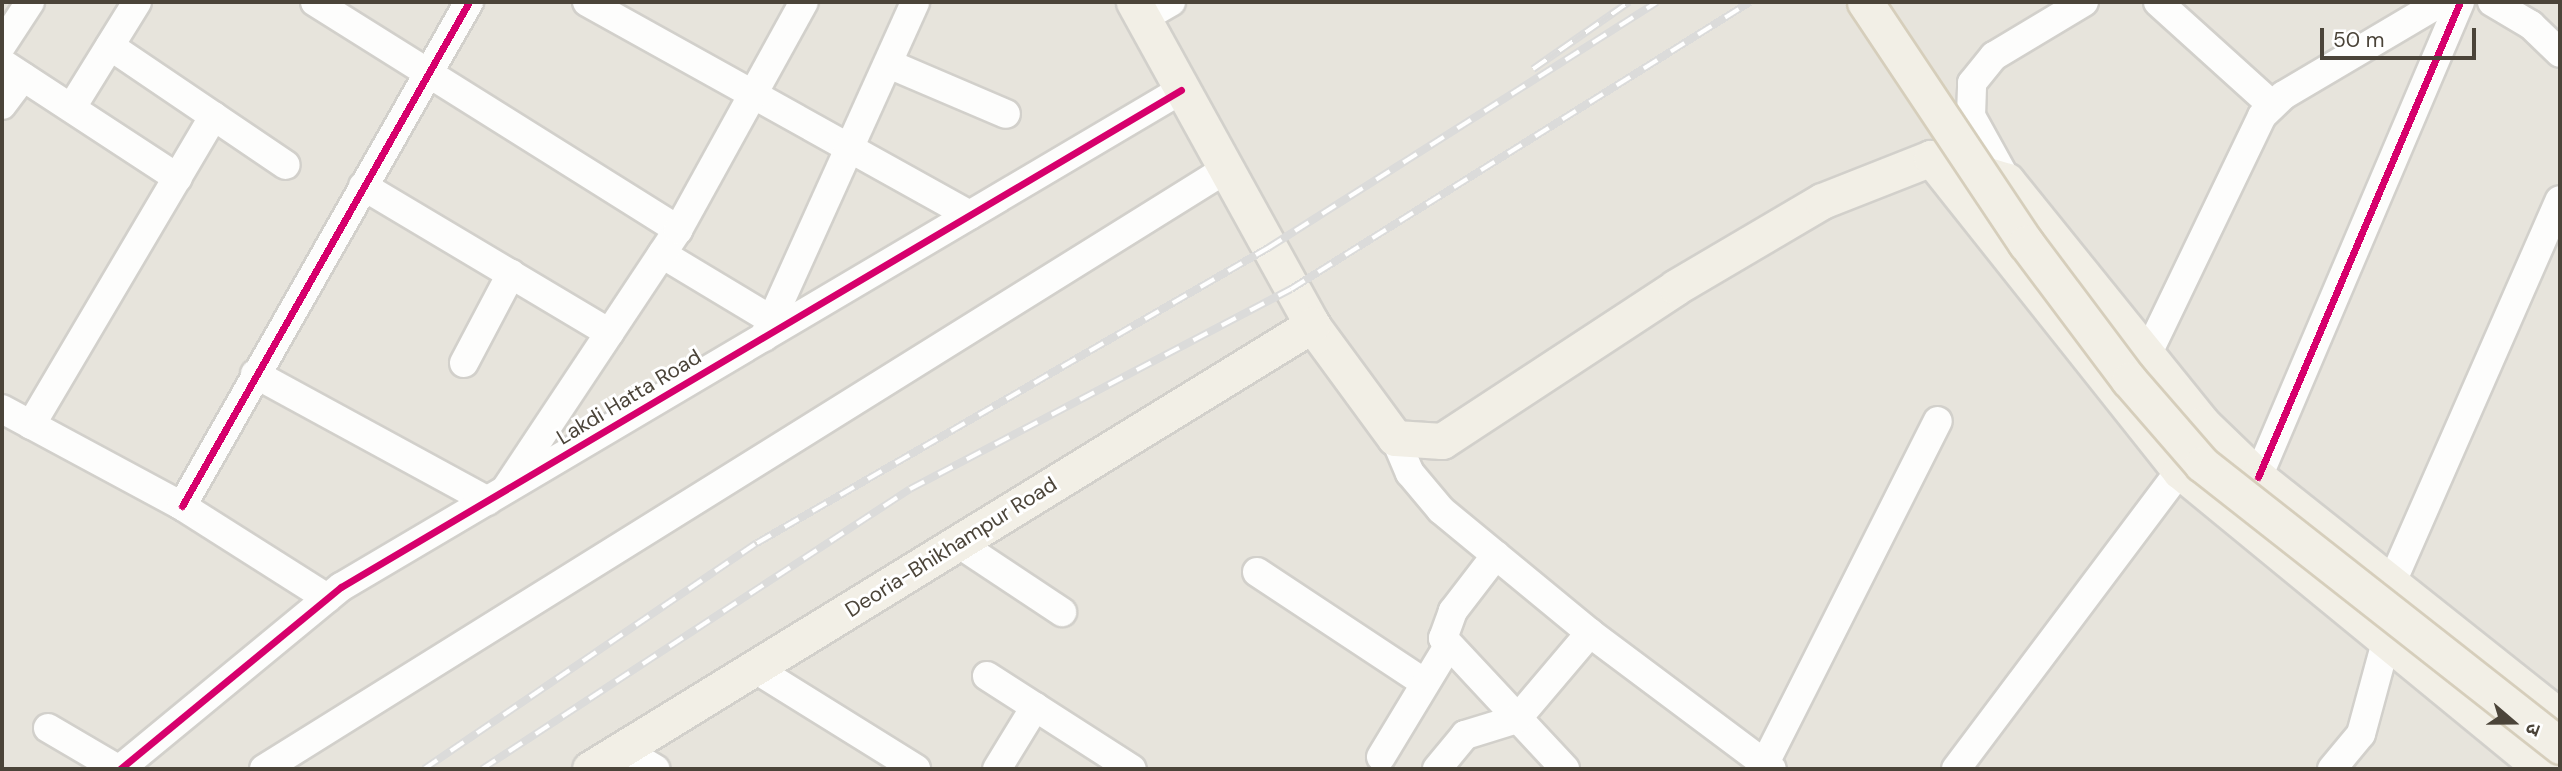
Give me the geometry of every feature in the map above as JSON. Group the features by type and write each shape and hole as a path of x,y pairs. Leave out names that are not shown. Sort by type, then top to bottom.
{"main road":[{"path":"1866,2 2026,243 2129,380 2202,464 2560,746"},
{"path":"1150,7 1181,90 1223,171 1312,326 1395,438 1442,441 1676,287 1822,201 1931,158 2007,181 2203,424 2258,477 2560,717"},
{"path":"1931,158 2180,471 2543,769"},
{"name":"Deoria-Bhikhampur Road","path":"590,769 1312,326"}],"street":[{"path":"2,45 30,2"},
{"path":"72,107 137,2"},
{"path":"315,2 427,75 678,230"},
{"path":"182,506 469,2"},
{"path":"587,2 970,215"},
{"path":"255,374 496,496 678,230 804,2"},
{"path":"662,254 768,329 853,151 915,2"},
{"path":"2007,181 1971,116 1972,83 1994,56 2084,2"},
{"path":"2158,2 2272,105"},
{"path":"2148,353 2251,131 2272,105 2441,2"},
{"path":"2258,477 2460,2"},
{"path":"2492,2 2531,25 2560,53"},
{"path":"110,46 286,165"},
{"path":"889,64 1006,114"},
{"path":"2,105 13,70 178,178"},
{"name":"Lakdi Hatta Road","path":"119,769 327,598 768,329 970,215 1181,90"},
{"path":"31,425 214,116"},
{"path":"264,769 1223,171"},
{"path":"363,186 610,332"},
{"path":"2392,582 2560,200"},
{"path":"464,363 511,274"},
{"path":"2,409 182,506 327,598"},
{"path":"1395,438 1421,489 1496,555 1590,633 1768,766 1938,421"},
{"path":"1956,769 2180,471"},
{"path":"958,542 1062,612"},
{"path":"1496,555 1452,611 1443,638 1447,648 1565,769"},
{"path":"1257,572 1425,683"},
{"path":"1437,769 1465,735 1517,719 1590,633"},
{"path":"2332,769 2361,734 2386,642"},
{"path":"1381,757 1447,648"},
{"path":"754,668 916,769"},
{"path":"987,676 1132,769"},
{"path":"997,769 1035,707"},
{"path":"47,727 119,769"},
{"path":"622,749 654,769"}],"shaded area":[{"path":"2,2 2560,2 2560,769 2,769"}],"railway":[{"path":"1533,69 1629,2"},
{"path":"424,769 757,543 1268,248 1657,2"},
{"path":"482,769 910,489 1291,289 1750,2"}],"cycle path":[{"path":"182,506 469,2"},
{"path":"2258,477 2460,2"},
{"path":"120,769 341,587 1181,90"}]}
